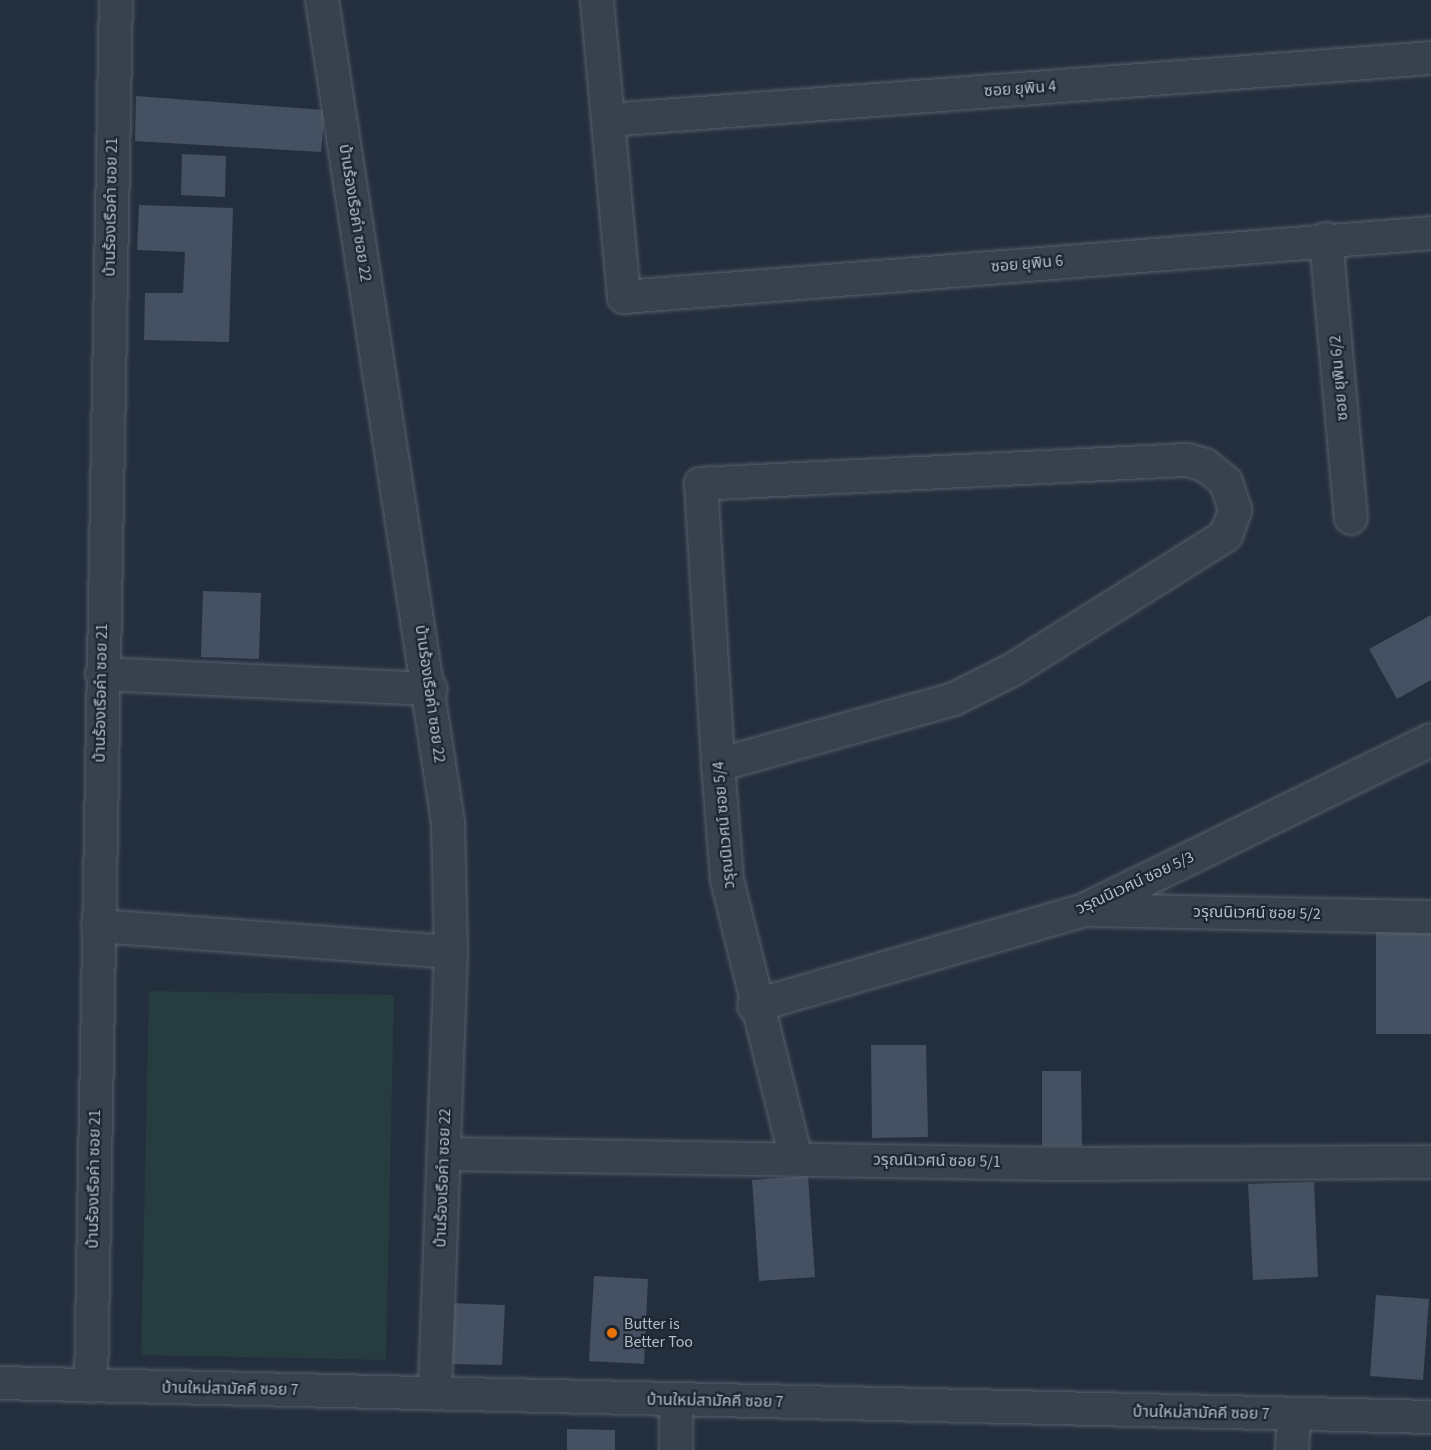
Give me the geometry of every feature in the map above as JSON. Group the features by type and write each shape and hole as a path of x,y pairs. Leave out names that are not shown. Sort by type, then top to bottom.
{"street":[{"name":"บ้านร้องเรือคำ ซอย 21","path":"90,1386 116,0"},
{"name":"บ้านร้องเรือคำ ซอย 22","path":"322,0 431,689 448,822 452,952 435,1394"},
{"path":"597,0 609,120"},
{"name":"ซอย ยุพิน 4","path":"609,120 1431,58"},
{"name":"ซอย ยุพิน 6","path":"609,120 624,297 1326,239 1431,233"},
{"name":"ซอย ยุพิน 6/2","path":"1326,239 1351,518"},
{"name":"วรุณนิเวศน์ ซอย 5/4","path":"718,765 915,711 992,680 1226,535 1235,510 1218,472 1187,460 701,484 718,765 727,880 754,1006 796,1158"},
{"path":"102,674 431,689"},
{"name":"วรุณนิเวศน์ ซอย 5/3","path":"754,1006 1084,910 1431,740"},
{"name":"วรุณนิเวศน์ ซอย 5/2","path":"1084,910 1431,917"},
{"path":"98,926 452,952"},
{"name":"วรุณนิเวศน์ ซอย 5/1","path":"444,1154 1059,1164 1431,1162"},
{"name":"บ้านใหม่สามัคคี ซอย 7","path":"0,1383 1294,1415 1431,1416"},
{"path":"676,1400 676,1450"},
{"path":"1293,1450 1294,1415"}],"green space":[{"path":"149,991 394,995 386,1360 141,1355"}],"building":[{"path":"136,96 325,110 321,152 135,141"},
{"path":"182,154 226,156 225,197 181,195"},
{"path":"139,205 233,208 229,342 144,340 145,293 183,293 185,252 137,250"},
{"path":"203,591 261,593 259,659 201,657"},
{"path":"1431,615 1431,680 1397,699 1369,649"},
{"path":"1376,930 1431,930 1431,1034 1376,1034"},
{"path":"871,1045 926,1045 928,1137 872,1138"},
{"path":"1042,1071 1081,1071 1082,1146 1042,1146"},
{"path":"808,1176 815,1277 759,1281 752,1180"},
{"path":"1314,1182 1318,1277 1253,1280 1248,1184"},
{"path":"594,1276 648,1279 644,1364 589,1361"},
{"path":"1376,1295 1429,1299 1423,1380 1370,1376"},
{"path":"450,1303 505,1305 502,1365 448,1364"},
{"path":"567,1429 615,1430 615,1450 567,1450"}],"place":[{"name":"Butter is Better Too","path":"612,1333"}]}
